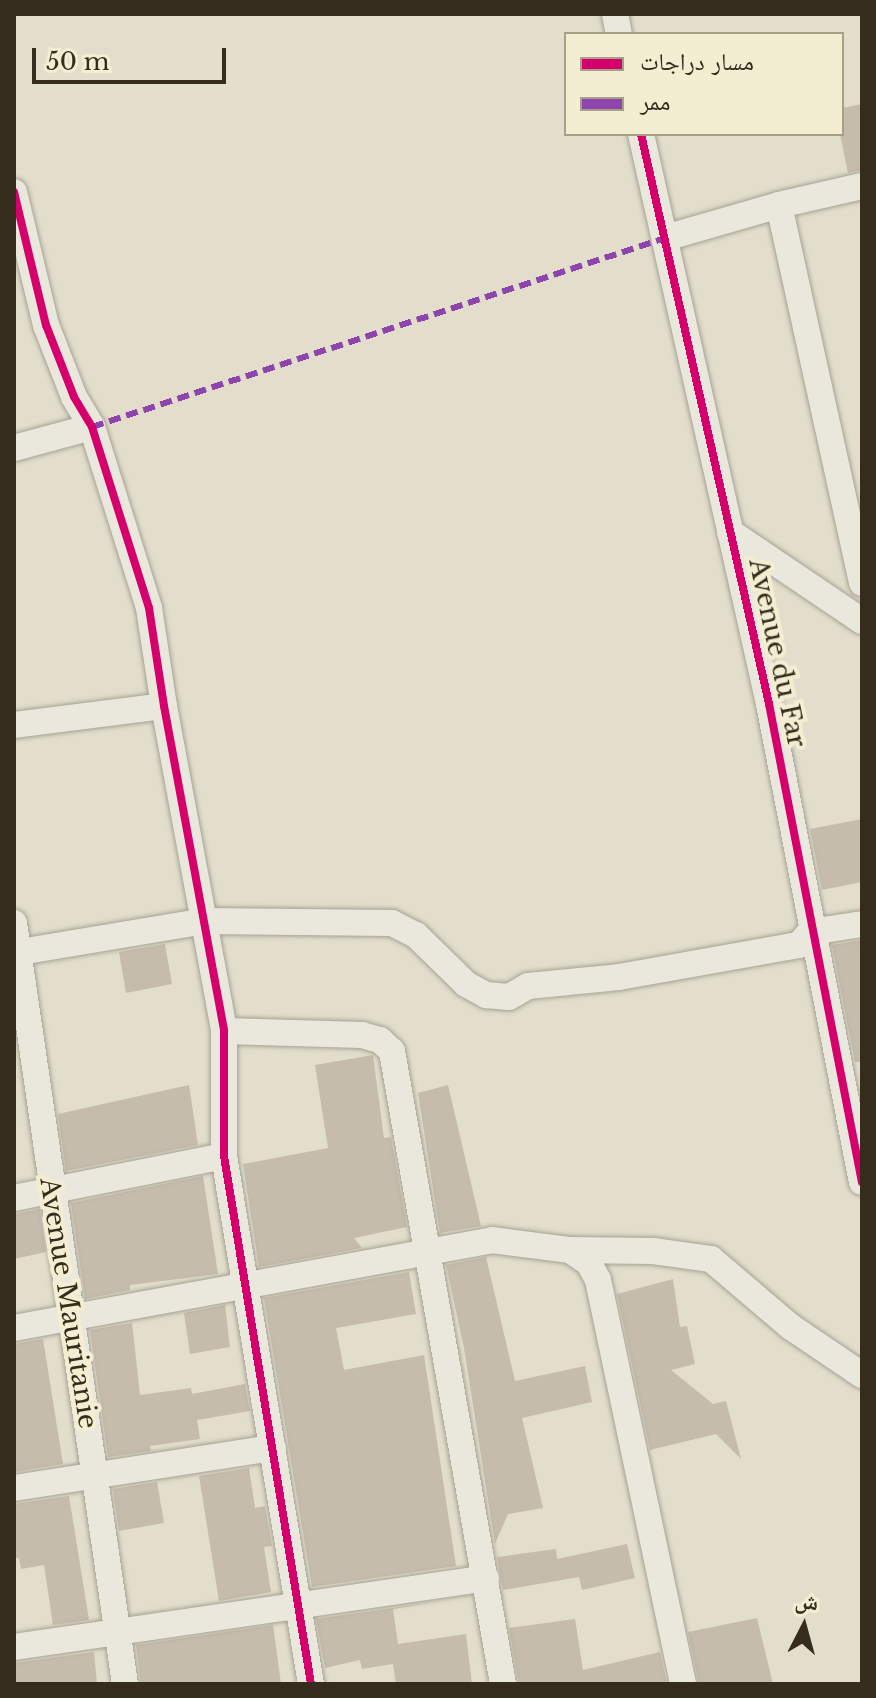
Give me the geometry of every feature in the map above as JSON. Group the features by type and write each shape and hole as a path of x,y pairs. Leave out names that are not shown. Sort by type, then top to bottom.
{"street":[{"name":"Avenue du Far","path":"641,136 794,829 810,932 862,1182"},
{"path":"665,238 779,205 862,186"},
{"path":"14,192 46,325 74,397 92,427 149,608 224,1031 224,1156 311,1684"},
{"path":"779,205 862,583"},
{"path":"14,448 92,427"},
{"path":"730,532 862,621"},
{"path":"14,725 164,706"},
{"path":"17,952 205,921 392,923 416,935 466,984 486,995 509,997 528,986 619,977 799,945 810,932 862,924"},
{"name":"Avenue Mauritanie","path":"14,923 50,1189 125,1684"},
{"path":"224,1031 362,1035 380,1040 392,1051 430,1250 503,1684"},
{"path":"14,1198 224,1156"},
{"path":"14,1328 245,1283 492,1240 570,1250 653,1251 711,1259 791,1327 862,1375"},
{"path":"570,1250 589,1263 598,1280 683,1684"},
{"path":"14,1488 96,1478 273,1448"},
{"path":"14,1647 486,1578"}],"building":[{"path":"862,104 862,170 848,173 840,136 844,136 844,108"},
{"path":"862,819 862,882 822,890 810,829"},
{"path":"862,940 862,1062 855,1062 832,945"},
{"path":"165,944 172,984 126,993 119,952"},
{"path":"373,1055 384,1138 391,1137 407,1227 354,1238 362,1248 259,1267 243,1164 328,1148 315,1065"},
{"path":"189,1085 198,1145 66,1171 58,1114"},
{"path":"448,1085 481,1226 440,1233 418,1093"},
{"path":"203,1176 218,1274 130,1285 130,1290 85,1299 71,1203"},
{"path":"40,1209 46,1252 14,1259 14,1214"},
{"path":"486,1257 515,1381 585,1366 592,1402 522,1418 543,1508 508,1514 495,1544 464,1348 446,1265"},
{"path":"409,1272 416,1314 336,1328 344,1370 424,1355 456,1566 312,1587 264,1298"},
{"path":"673,1279 680,1327 687,1326 695,1364 671,1370 713,1404 726,1401 741,1459 716,1434 650,1450 617,1294"},
{"path":"225,1305 230,1347 190,1354 184,1313"},
{"path":"132,1323 140,1395 191,1388 192,1394 245,1384 250,1411 197,1420 200,1439 150,1446 151,1451 108,1457 90,1330"},
{"path":"43,1339 63,1464 14,1472 14,1344"},
{"path":"249,1468 255,1508 265,1506 272,1546 264,1547 271,1592 219,1601 199,1476"},
{"path":"157,1482 164,1523 119,1531 113,1489"},
{"path":"69,1496 89,1620 53,1625 44,1565 21,1569 19,1558 14,1558 14,1504"},
{"path":"627,1544 635,1578 582,1590 579,1577 503,1590 497,1557 556,1549 557,1559"},
{"path":"442,1601 393,1609 398,1644 466,1634 472,1684 396,1684 393,1664 362,1669 360,1660 325,1668 316,1619"},
{"path":"757,1618 773,1684 699,1684 688,1632"},
{"path":"575,1619 583,1670 660,1652 667,1684 519,1684 509,1628"},
{"path":"273,1625 281,1684 141,1684 136,1645"},
{"path":"94,1652 97,1684 14,1684 14,1663"}],"marked path":[{"path":"92,427 665,238"}],"cycle path":[{"path":"641,136 769,704 862,1182"},
{"path":"14,192 46,325 74,397 92,427 149,608 224,1031 224,1156 311,1684"}]}
